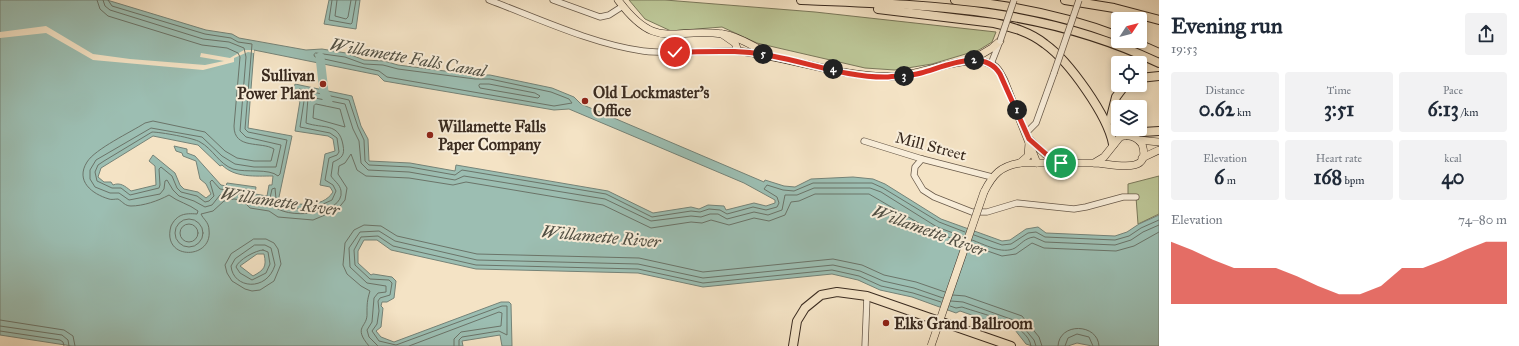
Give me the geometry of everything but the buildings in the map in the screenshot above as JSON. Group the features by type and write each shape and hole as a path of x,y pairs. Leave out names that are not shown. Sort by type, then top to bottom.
{"highway":[{"path":"801,0 942,7 1019,17 1082,32 1119,45 1159,63"},
{"path":"955,0 1001,5 1054,15 1111,34"},
{"path":"1065,0 1114,8 1159,20"},
{"path":"820,1 982,21 1013,28 1029,34 1045,43 1065,62 1094,104 1110,132 1112,147"},
{"path":"1147,48 1159,53"},
{"path":"1147,77 1159,76"},
{"path":"1147,132 1159,130"},
{"path":"793,346 799,318 812,301 821,295 837,292 866,296 1009,346"}],"main road":[{"path":"620,3 641,26 657,33 722,34 737,38 771,55"},
{"path":"722,34 735,43 738,52 771,55 856,74 885,77 918,74 972,60 992,48 1000,41"},
{"path":"972,60 991,64 999,71 1037,163"},
{"path":"1027,136 1046,154 1061,163"},
{"path":"1020,163 1028,156 1027,136"},
{"path":"1094,163 1104,157 1116,140 1123,136"},
{"path":"1130,136 1139,140 1159,142"},
{"path":"1139,140 1143,148 1142,158"},
{"path":"1112,147 1113,159 1121,166"},
{"path":"931,346 984,192 992,177 1003,168 1020,163 1094,163 1131,167 1136,165 1142,158 1159,150"}],"street":[{"path":"489,0 622,47 663,52 738,52"},
{"path":"553,0 600,17 609,15 620,3"},
{"path":"991,64 1014,0"},
{"path":"1027,136 1036,123 1080,0"},
{"name":"Mill Street","path":"864,141 992,177"},
{"path":"922,158 915,167 914,175 924,190 934,197 972,212 987,212 1017,203 1074,209 1086,208 1123,197 1136,197"},
{"path":"865,346 866,296"}],"green space":[{"path":"629,0 665,0 815,12 996,32 992,42 979,50 932,64 895,70 865,68 757,43 722,27 671,31 645,19"},
{"path":"1159,176 1159,214 1138,224 1136,197 1128,196 1128,184"}],"water":[{"name":"Willamette River","path":"0,0 107,0 206,30 232,34 239,38 306,50 322,49 346,53 364,60 384,61 398,65 476,75 490,75 552,88 574,97 581,104 764,182 765,180 784,186 795,187 811,179 853,177 873,179 885,184 941,219 1002,241 1010,240 1026,229 1038,227 1046,233 1115,236 1127,232 1139,224 1159,215 1159,346 1092,346 1077,343 1068,346 1032,346 1026,344 1015,330 960,311 956,313 912,297 880,290 858,280 832,274 703,287 638,273 476,269 391,250 377,240 364,240 358,251 358,263 371,275 392,277 396,281 394,298 387,302 382,302 381,306 383,308 381,327 376,331 381,337 394,342 501,302 509,302 511,304 512,346 502,346 500,335 462,341 463,346 72,346 0,335","holes":["254,50 378,75 384,81 554,110 569,109 744,183 775,200 775,203 766,206 754,203 726,210 724,206 708,205 699,209 691,207 653,213 608,191 456,165 455,171 410,163 369,161 368,139 361,126 352,96 295,84 292,99 300,101 295,131 328,136 333,139 335,151 325,154 320,185 330,187 333,192 323,201 316,203 302,204 282,202 279,197 292,136 248,128","153,136 198,145 220,166 222,165 233,172 246,175 273,176 272,185 269,185 267,196 255,194 256,187 227,183 226,186 221,185 195,156 187,153 187,149 174,146 176,151 182,153 183,156 196,161 200,179 206,184 211,194 206,198 198,192 184,189 180,185 175,173 153,155 149,161 155,166 156,185 131,191 120,184 113,185 111,182 104,182 98,177 101,168","257,254 264,254 264,268 253,276 240,266"]},
{"path":"329,0 360,0 356,29 324,24"}],"pier":[{"path":"46,26 93,54 130,59 205,65 224,61 200,57 201,53 230,58 244,50 254,50 254,53 248,52 234,58 234,62 203,70 93,60 46,33 0,38 0,32"}],"waterway":[{"path":"320,57 324,92 328,101"}],"place":[{"name":"Sullivan Power Plant","path":"323,84"},
{"name":"Old Lockmaster's Office","path":"585,101"},
{"name":"Willamette Falls Paper Company","path":"430,135"},
{"name":"Elks Grand Ballroom","path":"886,323"}],"route":[{"path":"675,52 730,51 757,53 856,74 885,77 918,74 972,60 979,60 994,66 1000,74 1029,139 1046,154 1061,163"}],"water label":[{"name":"Willamette Falls Canal","path":"408,58"}]}
